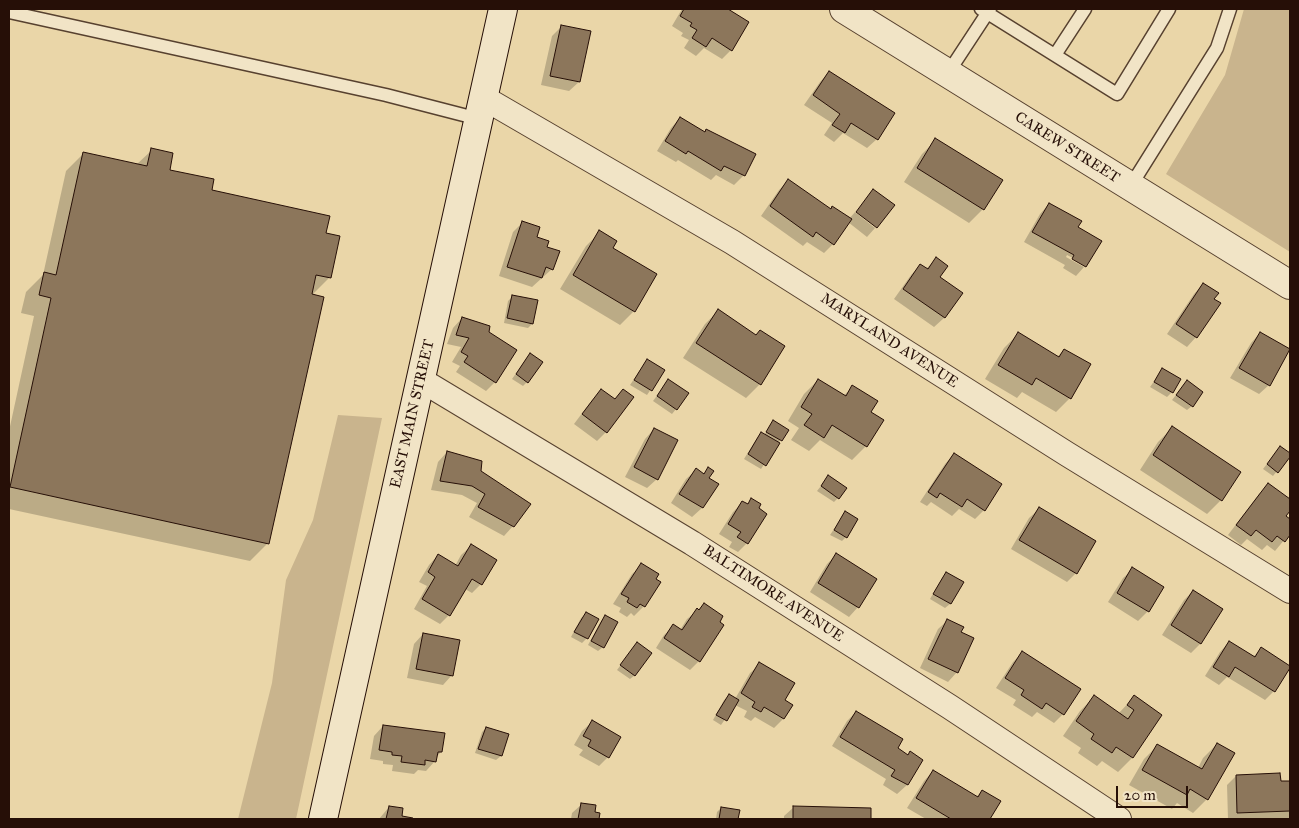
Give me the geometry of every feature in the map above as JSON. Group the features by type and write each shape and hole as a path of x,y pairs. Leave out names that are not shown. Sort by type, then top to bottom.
{"main road":[{"name":"EAST MAIN STREET","path":"323,819 503,9"},
{"name":"CAREW STREET","path":"844,9 1290,286"}],"street":[{"name":"MARYLAND AVENUE","path":"482,109 732,242 1066,454 1290,591"},
{"name":"BALTIMORE AVENUE","path":"421,380 692,542 950,707 1119,819"}],"lane":[{"path":"1055,55 1085,9"},
{"path":"948,73 986,10 1117,94 1169,9"},
{"path":"1130,187 1217,48 1230,9"},
{"path":"9,12 386,95 482,109"}],"shaded area":[{"path":"1244,9 1290,9 1290,252 1166,174 1225,75"},
{"path":"338,415 382,418 296,819 238,819 272,683 286,580 313,520"}],"building":[{"path":"684,9 728,9 749,22 732,51 712,38 706,47 692,38 697,30 690,26 692,23 680,16"},
{"path":"561,25 591,31 580,82 550,76"},
{"path":"829,71 895,113 878,140 851,123 845,133 832,125 840,114 813,95"},
{"path":"680,117 705,132 706,129 756,154 745,176 724,166 721,171 688,151 686,154 665,141"},
{"path":"935,138 1003,180 984,210 917,168"},
{"path":"151,148 173,153 170,170 214,179 212,190 330,216 326,233 340,236 331,278 316,275 312,294 324,297 269,544 10,487 51,298 39,295 44,272 56,275 83,152 147,166"},
{"path":"788,179 831,209 832,206 852,219 834,245 816,232 813,237 770,206"},
{"path":"873,189 895,205 877,228 856,212"},
{"path":"1049,203 1082,221 1078,227 1102,241 1086,267 1072,259 1074,255 1032,232"},
{"path":"522,221 540,227 537,237 549,241 547,247 560,251 553,270 546,267 542,278 507,267"},
{"path":"599,230 617,241 613,248 657,274 635,312 573,275"},
{"path":"936,257 948,266 940,277 963,293 945,318 903,289 920,264 928,269"},
{"path":"1203,283 1219,293 1214,299 1221,303 1197,338 1176,324"},
{"path":"512,295 538,300 533,324 507,318"},
{"path":"718,309 756,335 760,330 785,346 761,385 696,343"},
{"path":"462,317 490,326 489,332 517,350 496,383 464,362 468,356 461,352 469,338 456,335"},
{"path":"1018,332 1059,357 1064,349 1091,364 1071,399 1036,378 1032,385 998,365"},
{"path":"1260,332 1290,349 1270,386 1239,368"},
{"path":"530,353 543,362 528,383 516,374"},
{"path":"647,359 665,370 652,391 634,380"},
{"path":"1162,368 1181,379 1173,393 1154,382"},
{"path":"668,379 689,393 677,410 657,396"},
{"path":"818,379 846,396 852,385 878,401 871,412 884,420 867,447 832,425 824,438 804,425 812,414 801,407"},
{"path":"1187,380 1203,392 1193,407 1176,395"},
{"path":"601,389 615,399 623,389 634,397 607,433 582,414"},
{"path":"773,420 789,430 782,441 766,432"},
{"path":"1172,426 1241,472 1222,501 1153,455"},
{"path":"654,428 678,440 658,480 634,467"},
{"path":"761,432 780,443 766,466 748,454"},
{"path":"1280,446 1290,453 1290,457 1278,473 1267,464"},
{"path":"447,451 482,461 481,471 531,504 514,527 478,507 485,494 472,486 440,481"},
{"path":"954,453 1002,484 985,511 967,499 962,507 940,493 937,498 928,492"},
{"path":"708,467 714,471 709,478 719,484 703,508 679,494 696,468 704,474"},
{"path":"828,475 847,488 839,499 821,486"},
{"path":"1268,483 1290,499 1290,511 1286,516 1290,519 1290,535 1285,542 1277,536 1272,542 1256,530 1251,536 1236,525"},
{"path":"751,498 761,504 759,508 767,514 748,544 737,537 741,532 728,524 742,501 748,504"},
{"path":"1039,507 1096,541 1077,574 1019,540"},
{"path":"845,511 858,519 847,538 834,530"},
{"path":"471,544 497,560 482,585 472,579 450,616 422,599 435,577 428,572 438,554 458,566"},
{"path":"836,553 877,579 859,608 818,583"},
{"path":"641,563 659,574 656,579 661,582 645,607 640,604 637,608 627,602 629,598 621,594"},
{"path":"1132,567 1164,587 1149,612 1117,593"},
{"path":"946,572 964,582 951,604 933,594"},
{"path":"1193,590 1223,609 1201,644 1171,625"},
{"path":"704,603 723,616 720,622 724,625 700,662 664,638 673,624 682,630 697,608 699,610"},
{"path":"586,612 599,619 588,639 574,632"},
{"path":"605,615 618,622 604,648 591,641"},
{"path":"947,619 964,627 961,632 974,638 958,673 928,659"},
{"path":"423,633 460,640 453,676 416,669"},
{"path":"1229,641 1255,657 1261,647 1290,666 1275,692 1235,667 1229,677 1213,667"},
{"path":"637,642 652,653 635,676 620,665"},
{"path":"1022,651 1081,689 1064,715 1046,703 1042,709 1021,695 1024,690 1005,678"},
{"path":"759,662 795,683 785,700 793,705 784,719 764,707 761,712 752,707 755,702 741,693"},
{"path":"729,694 739,700 727,721 716,715"},
{"path":"1094,695 1128,719 1134,710 1127,705 1134,695 1162,715 1133,758 1116,747 1112,753 1091,739 1094,734 1076,721"},
{"path":"856,711 903,739 898,748 908,755 910,751 923,760 908,785 891,776 895,770 840,737"},
{"path":"592,720 621,737 609,758 588,746 591,740 583,736"},
{"path":"383,725 445,733 442,752 438,752 436,762 425,760 425,765 401,762 402,756 392,755 392,752 379,750"},
{"path":"486,727 509,734 502,756 478,749"},
{"path":"1217,743 1235,753 1208,800 1190,789 1187,795 1142,770 1157,744 1202,769"},
{"path":"933,770 978,797 982,790 1001,801 990,819 951,819 916,798"},
{"path":"1280,773 1281,781 1290,781 1290,811 1237,813 1236,775"},
{"path":"581,803 596,805 595,812 600,813 599,819 578,819"},
{"path":"389,806 403,808 402,816 413,819 386,819"},
{"path":"793,806 871,808 871,819 793,819"},
{"path":"721,807 740,810 738,819 719,819"}]}
